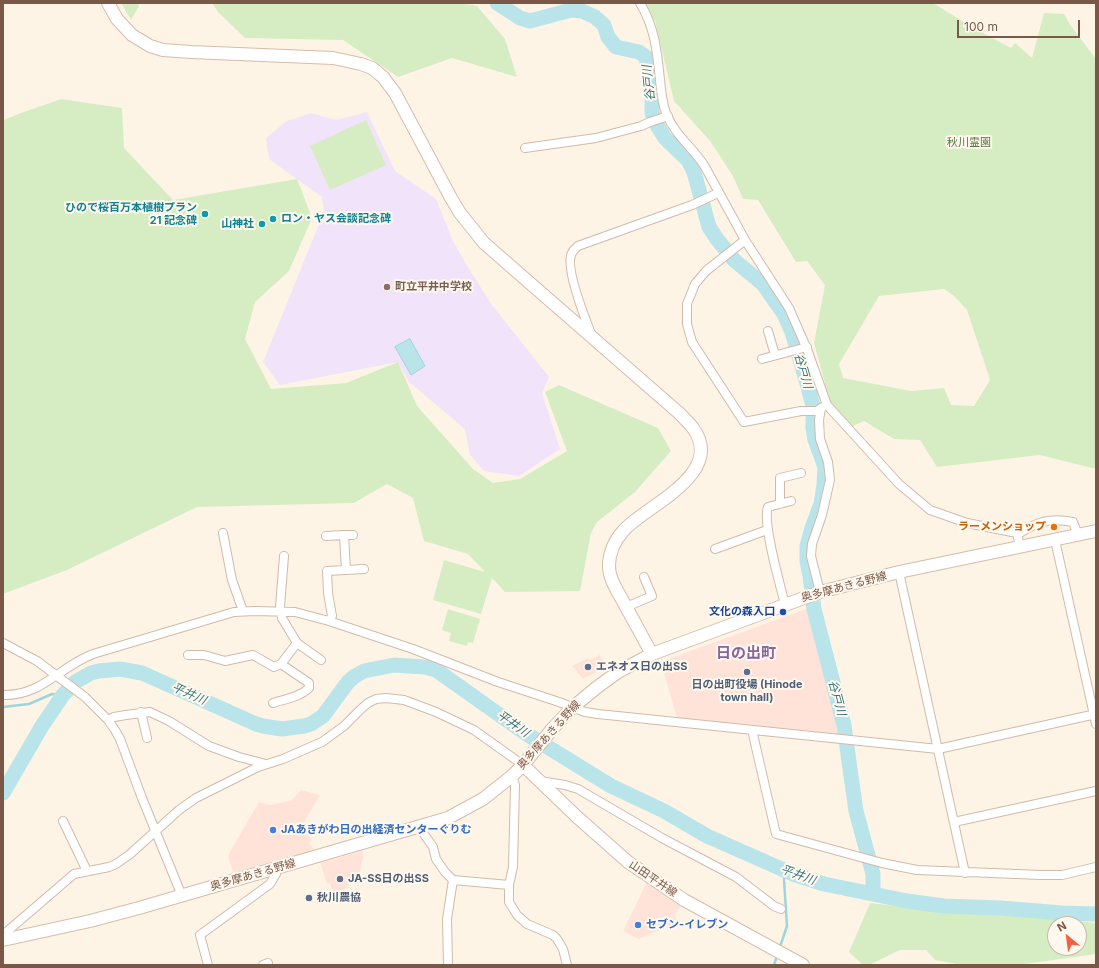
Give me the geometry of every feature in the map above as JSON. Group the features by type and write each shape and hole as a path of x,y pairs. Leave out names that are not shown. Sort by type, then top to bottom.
{"main road":[{"path":"108,3 117,18 132,35 150,46 163,50 333,58 372,68 383,77 395,93 451,198 471,228 484,243 687,421 699,440 701,451 695,470 680,487 625,529 617,538 612,548 609,568 613,582 652,654"},
{"name":"奥多摩あきる野線","path":"3,940 90,922 448,818 483,799 512,776 526,762 572,708 596,688 618,672 652,654 820,592 899,572 1096,531"},
{"name":"山田平井線","path":"526,762 540,781 628,862 684,900 803,965"}],"street":[{"path":"640,3 655,37 662,102 668,116 680,137 699,158 745,240 789,308 824,406 899,484 930,510 967,523 1018,534 1032,525 1047,520 1061,519 1073,522 1078,535"},
{"path":"525,148 596,138 640,126 668,116"},
{"path":"593,339 573,280 570,263 571,253 578,246 692,205 718,192"},
{"path":"745,240 706,271 695,284 687,304 687,324 692,342 744,422 801,411 817,411 824,406"},
{"path":"768,331 774,355"},
{"path":"762,358 804,348"},
{"path":"820,592 811,556 812,544 822,515 830,480 828,462 820,439 819,420 824,406"},
{"path":"780,504 780,478 801,473"},
{"path":"785,604 767,530 766,512 768,507 791,501"},
{"path":"715,549 767,530"},
{"path":"223,532 232,580 243,611"},
{"path":"1018,534 1020,547"},
{"path":"326,536 349,535 346,570"},
{"path":"1055,540 1096,724"},
{"path":"284,556 281,611 282,618 297,643 321,660"},
{"path":"329,621 332,616 328,593 327,571 364,569"},
{"path":"899,572 965,872"},
{"path":"626,606 652,596 644,577"},
{"path":"3,695 17,695 35,690 58,677 82,658 93,654 224,615 243,611 281,611 311,616 329,621 413,649 498,682 572,708 591,713 938,749 1095,714"},
{"path":"3,643 29,656 58,677 85,697 108,720 120,739 142,798 182,896"},
{"path":"188,655 204,655 225,661 253,655 274,667 281,664 297,643"},
{"path":"273,703 297,695 309,688 309,683 281,664"},
{"path":"3,935 74,874 109,867 116,864 129,855 180,810 196,798 267,764 283,760 322,742 344,726 368,703 376,699 386,698 415,703 474,730 526,762"},
{"path":"108,720 114,717 141,712 150,712 208,746 239,758 267,764"},
{"path":"141,712 147,738"},
{"path":"752,730 776,834 904,868 1025,875 1062,875 1096,867"},
{"path":"512,776 515,785 515,800 513,867 509,885 509,902 516,915 526,924 553,935 557,939 563,949 567,965"},
{"path":"540,781 578,788 662,838 736,877 779,908"},
{"path":"954,822 1096,791"},
{"path":"63,821 87,871"},
{"path":"419,827 433,847 436,859 453,880 509,885"},
{"path":"208,965 200,935 270,884 276,874 274,869"},
{"path":"448,965 447,919 453,880"}],"shaded area":[{"name":"町立平井中学校","path":"367,112 395,171 436,199 453,241 469,269 492,305 549,377 542,393 560,449 519,476 484,471 470,455 465,429 409,382 398,362 280,385 263,362 324,212 322,197 269,159 266,138 287,121 311,113 336,120"},
{"name":"日の出町役場 (Hinode town hall)","path":"812,607 842,735 677,718 664,673 672,670 668,659"},
{"name":"エネオス日の出SS","path":"600,655 604,666 601,670 583,679 572,666 588,658 589,660"},
{"name":"JAあきがわ日の出経済センターぐりむ","path":"301,790 320,795 301,827 312,840 309,843 314,850 233,873 228,855 259,802 271,805 292,800"},
{"name":"JA-SS日の出SS","path":"363,851 363,859 359,875 335,899 330,883 327,884 320,863"},
{"path":"647,882 681,904 675,916 678,922 639,939 623,931"}],"green space":[{"path":"121,3 138,3 139,6 131,20"},
{"path":"212,3 459,3 477,6 505,39 517,77 452,58 398,77 343,40 245,38 218,12"},
{"name":"秋川霊園","path":"642,3 933,3 972,27 1011,48 1015,43 1032,58 1044,13 1064,14 1071,26 1096,59 1096,469 1040,455 937,467 920,440 894,439 864,421 853,426 830,402 814,343 825,285 807,261 796,262 758,200 743,199 733,176 710,141 674,101 655,21","holes":["944,289 954,296 967,310 990,380 974,406 951,405 944,388 911,391 843,378 839,364 879,296"]},
{"path":"61,99 122,108 124,148 173,200 297,179 312,218 289,271 255,302 245,339 271,389 346,383 398,362 417,406 473,469 493,483 520,479 567,451 545,392 559,385 658,428 671,451 635,492 597,522 591,533 580,591 505,592 492,578 481,614 433,600 444,560 485,572 468,554 424,541 413,498 387,484 354,503 197,507 67,570 3,594 3,120"},
{"path":"366,120 386,165 330,190 310,146"},
{"path":"448,609 480,619 473,643 468,642 467,646 449,641 451,633 442,630"},
{"path":"870,903 1047,918 1047,956 1082,956 1018,965 962,965 935,960 926,950 900,950 869,965 863,965 849,952"},
{"path":"1087,922 1096,923 1096,954 1087,955"}],"water":[{"path":"410,339 425,366 411,375 395,347"}],"waterway":[{"name":"谷戸川","path":"497,3 520,18 530,21 571,10 582,11 595,17 604,25 608,37 616,47 639,52 646,57 652,94 652,113 665,138 688,160 694,172 709,227 734,260 763,284 784,314 792,332 813,406 813,428 815,440 825,467 821,504 807,546 807,561 814,609 844,725 856,811 873,874 873,894"},
{"name":"平井川","path":"3,793 42,726 63,695 75,682 91,673 120,669 142,673 256,724 282,729 311,724 323,716 348,682 364,671 394,665 425,667 436,670 525,733 611,786 664,811 707,836 793,874 824,884 907,901 944,906 1096,914"},
{"path":"3,707 29,704 52,694 63,695"},
{"path":"780,947 787,926 784,880 785,871"},
{"path":"774,965 777,956"}],"place":[{"name":"ひので桜百万本植樹プラン 21 記念碑","path":"205,214"},
{"name":"ロン・ヤス会談記念碑","path":"273,219"},
{"name":"山神社","path":"262,224"},
{"name":"町立平井中学校","path":"387,287"},
{"name":"ラーメンショップ","path":"1054,527"},
{"name":"文化の森入口","path":"783,612"},
{"name":"エネオス日の出SS","path":"588,667"},
{"name":"日の出町役場 (Hinode town hall)","path":"747,672"},
{"name":"JAあきがわ日の出経済センターぐりむ","path":"273,830"},
{"name":"JA-SS日の出SS","path":"340,879"},
{"name":"秋川農協","path":"309,898"},
{"name":"セブン-イレブン","path":"638,925"}],"district":[{"name":"日の出町","path":"746,653"}]}
